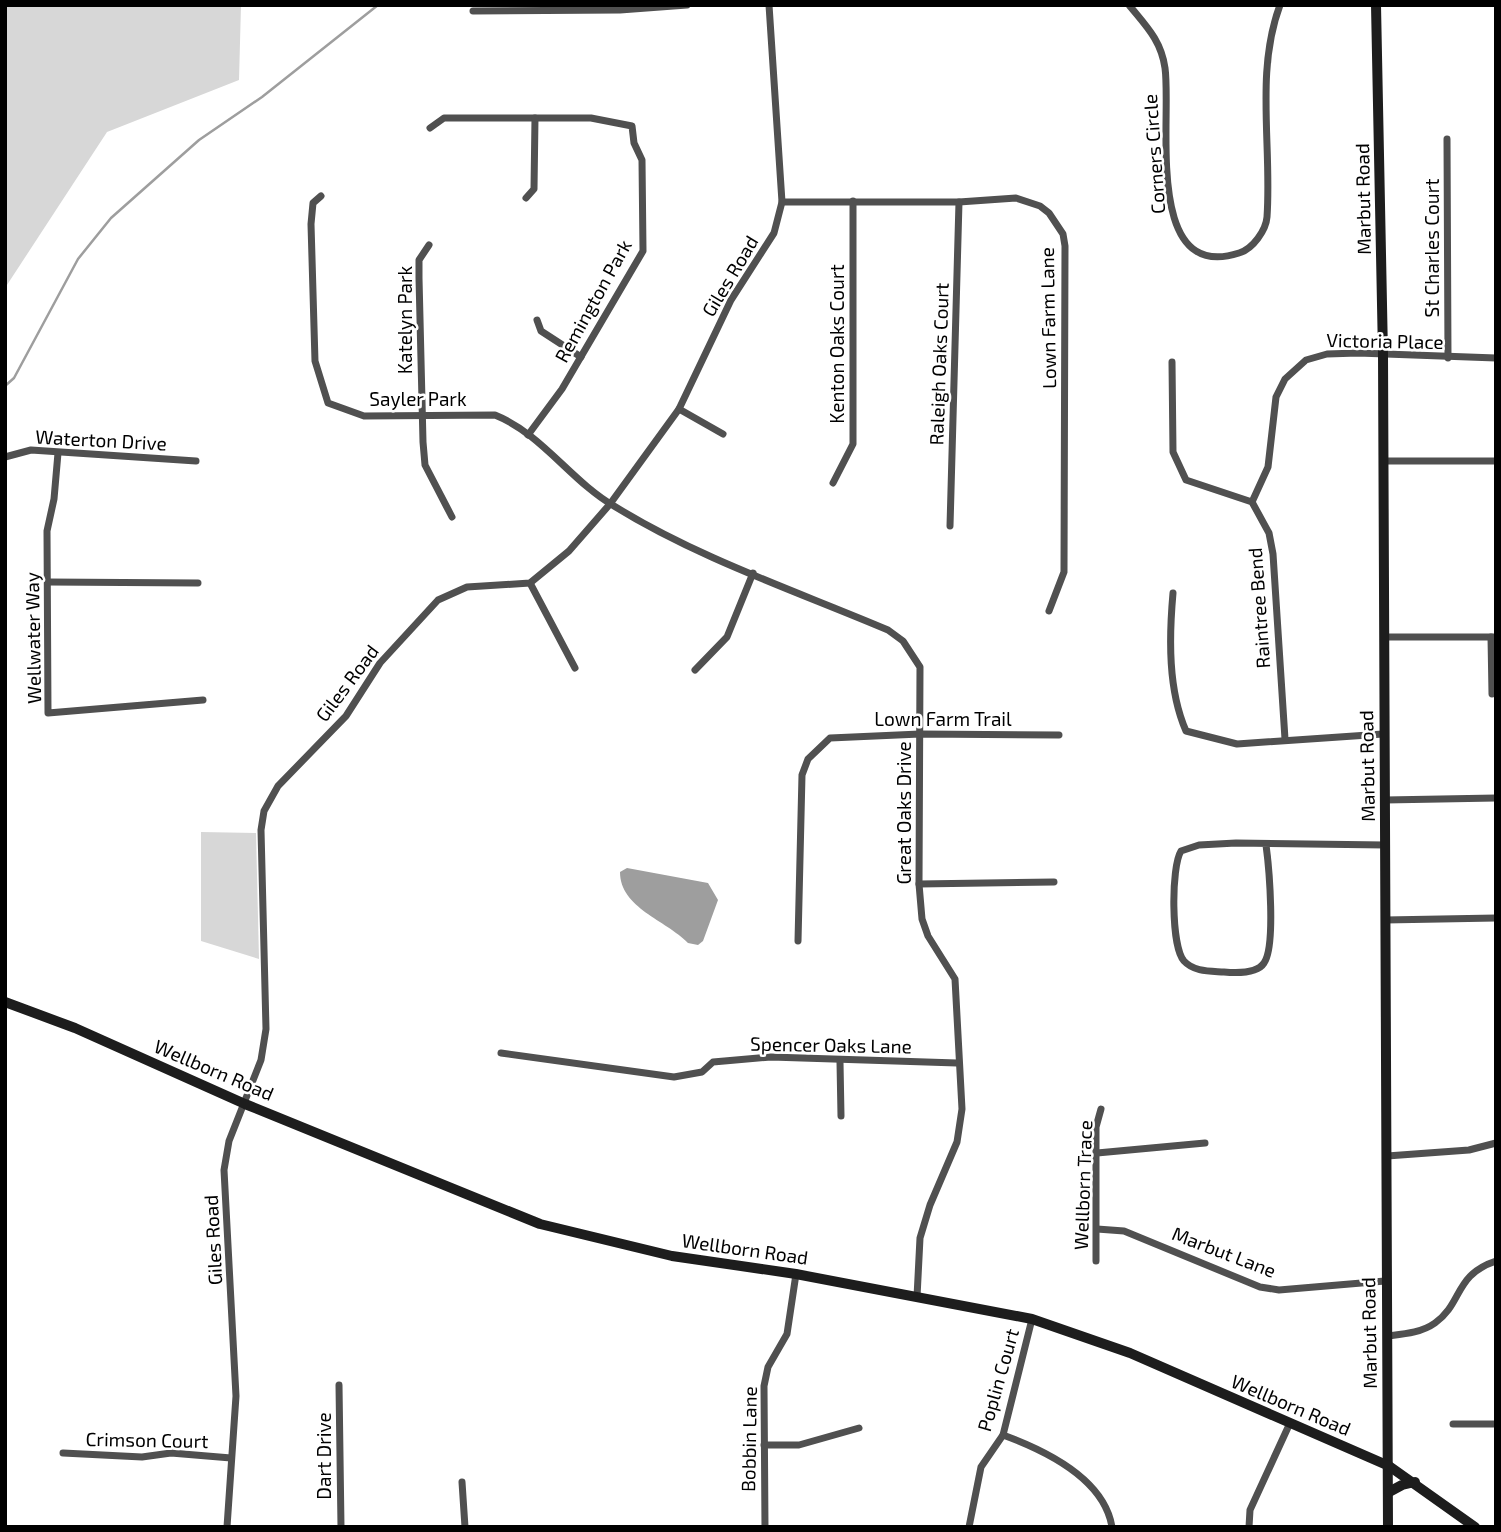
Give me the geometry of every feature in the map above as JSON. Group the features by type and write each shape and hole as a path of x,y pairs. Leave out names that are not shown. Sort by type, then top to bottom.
{"street":[{"path":"473,11 687,5"},
{"name":"Giles Road","path":"227,1527 236,1368 224,1170 229,1141 261,1060 266,1029 260,852 261,830 269,802 278,786 346,716 380,663 438,600 467,587 530,583 569,551 610,504 679,409 731,300 774,233 782,202 769,5"},
{"name":"Corners Circle","path":"1129,5 1150,28 1160,44 1165,70 1171,215 1191,247 1206,255 1224,255 1240,253 1251,246 1267,221 1267,52 1280,5"},
{"name":"Marbut Road","path":"1376,5 1384,461 1388,1527"},
{"name":"Remington Park","path":"430,128 444,118 591,118 632,125 634,143 642,160 643,251 581,357 528,435"},
{"path":"526,198 534,189 536,118"},
{"name":"St Charles Court","path":"1447,139 1448,358"},
{"name":"Sayler Park","path":"321,196 313,203 313,327 317,374 328,403 364,416 495,415 528,435 610,504"},
{"name":"Lown Farm Lane","path":"782,202 960,202 1016,198 1028,201 1049,214 1063,234 1065,572 1049,611"},
{"name":"Kenton Oaks Court","path":"833,483 853,444 853,201"},
{"name":"Raleigh Oaks Court","path":"950,526 960,202"},
{"name":"Katelyn Park","path":"429,245 419,260 421,416 425,465 452,517"},
{"path":"537,320 541,331 581,357"},
{"name":"Victoria Place","path":"1252,502 1268,467 1276,397 1294,368 1313,357 1327,354 1496,358"},
{"path":"1172,362 1173,452 1186,480 1252,502"},
{"path":"679,409 723,434"},
{"name":"Waterton Drive","path":"5,457 31,450 196,461"},
{"name":"Wellwater Way","path":"58,453 54,499 47,531 48,713 203,700"},
{"path":"1384,461 1496,461"},
{"name":"Raintree Bend","path":"1252,502 1269,533 1272,554 1285,740"},
{"name":"Great Oaks Drive","path":"610,504 663,535 888,630 903,641 920,667 919,884 922,919 928,936 955,979 957,1063 962,1109 957,1142 930,1206 920,1238 917,1297"},
{"path":"695,670 727,637 753,573"},
{"path":"48,582 198,583"},
{"path":"530,583 575,668"},
{"path":"1173,593 1174,686 1178,714 1186,732 1237,744 1383,734"},
{"path":"1385,637 1493,637 1492,694"},
{"name":"Lown Farm Trail","path":"798,941 802,775 808,759 830,738 920,734 1059,735"},
{"path":"1385,800 1496,798"},
{"path":"1266,845 1270,871 1269,945 1264,964 1256,970 1230,972 1199,970 1188,965 1176,946 1175,933 1175,869 1181,851 1199,845 1266,845 1385,845"},
{"path":"919,884 1054,882"},
{"path":"1385,920 1496,918"},
{"name":"Wellborn Road","path":"5,1002 75,1028 245,1104 540,1224 673,1256 796,1273 1032,1319 1130,1353 1389,1466 1416,1482 1475,1527"},
{"name":"Spencer Oaks Lane","path":"501,1053 674,1077 702,1072 713,1062 771,1057 840,1062 957,1063"},
{"path":"840,1062 841,1116"},
{"name":"Wellborn Trace","path":"1096,1262 1096,1127 1101,1109"},
{"path":"1097,1153 1205,1143"},
{"path":"1387,1156 1469,1150 1496,1143"},
{"name":"Marbut Lane","path":"1097,1229 1124,1231 1260,1287 1279,1290 1385,1281"},
{"path":"1387,1336 1417,1332 1436,1322 1468,1275 1496,1261"},
{"name":"Bobbin Lane","path":"765,1527 766,1376 768,1367 787,1334 796,1273"},
{"name":"Poplin Court","path":"969,1527 981,1467 1003,1436 1032,1319"},
{"name":"Dart Drive","path":"339,1385 341,1527"},
{"path":"1249,1527 1250,1510 1290,1423"},
{"path":"1453,1424 1496,1424"},
{"path":"764,1445 799,1445 859,1428"},
{"path":"1003,1436 1039,1448 1059,1461 1100,1499 1112,1527"},
{"name":"Crimson Court","path":"63,1453 142,1457 171,1453 231,1458"},
{"path":"462,1482 466,1527"},
{"path":"1389,1492 1416,1482"}],"shaded area":[{"path":"5,5 241,5 239,80 107,132 5,288"},
{"path":"201,832 256,833 259,959 201,941"},
{"path":"627,868 708,883 718,900 703,941 698,945 688,943 636,904 622,884 620,872"}],"waterway":[{"path":"5,386 14,378 78,259 111,218 199,140 262,97 378,5"}]}
